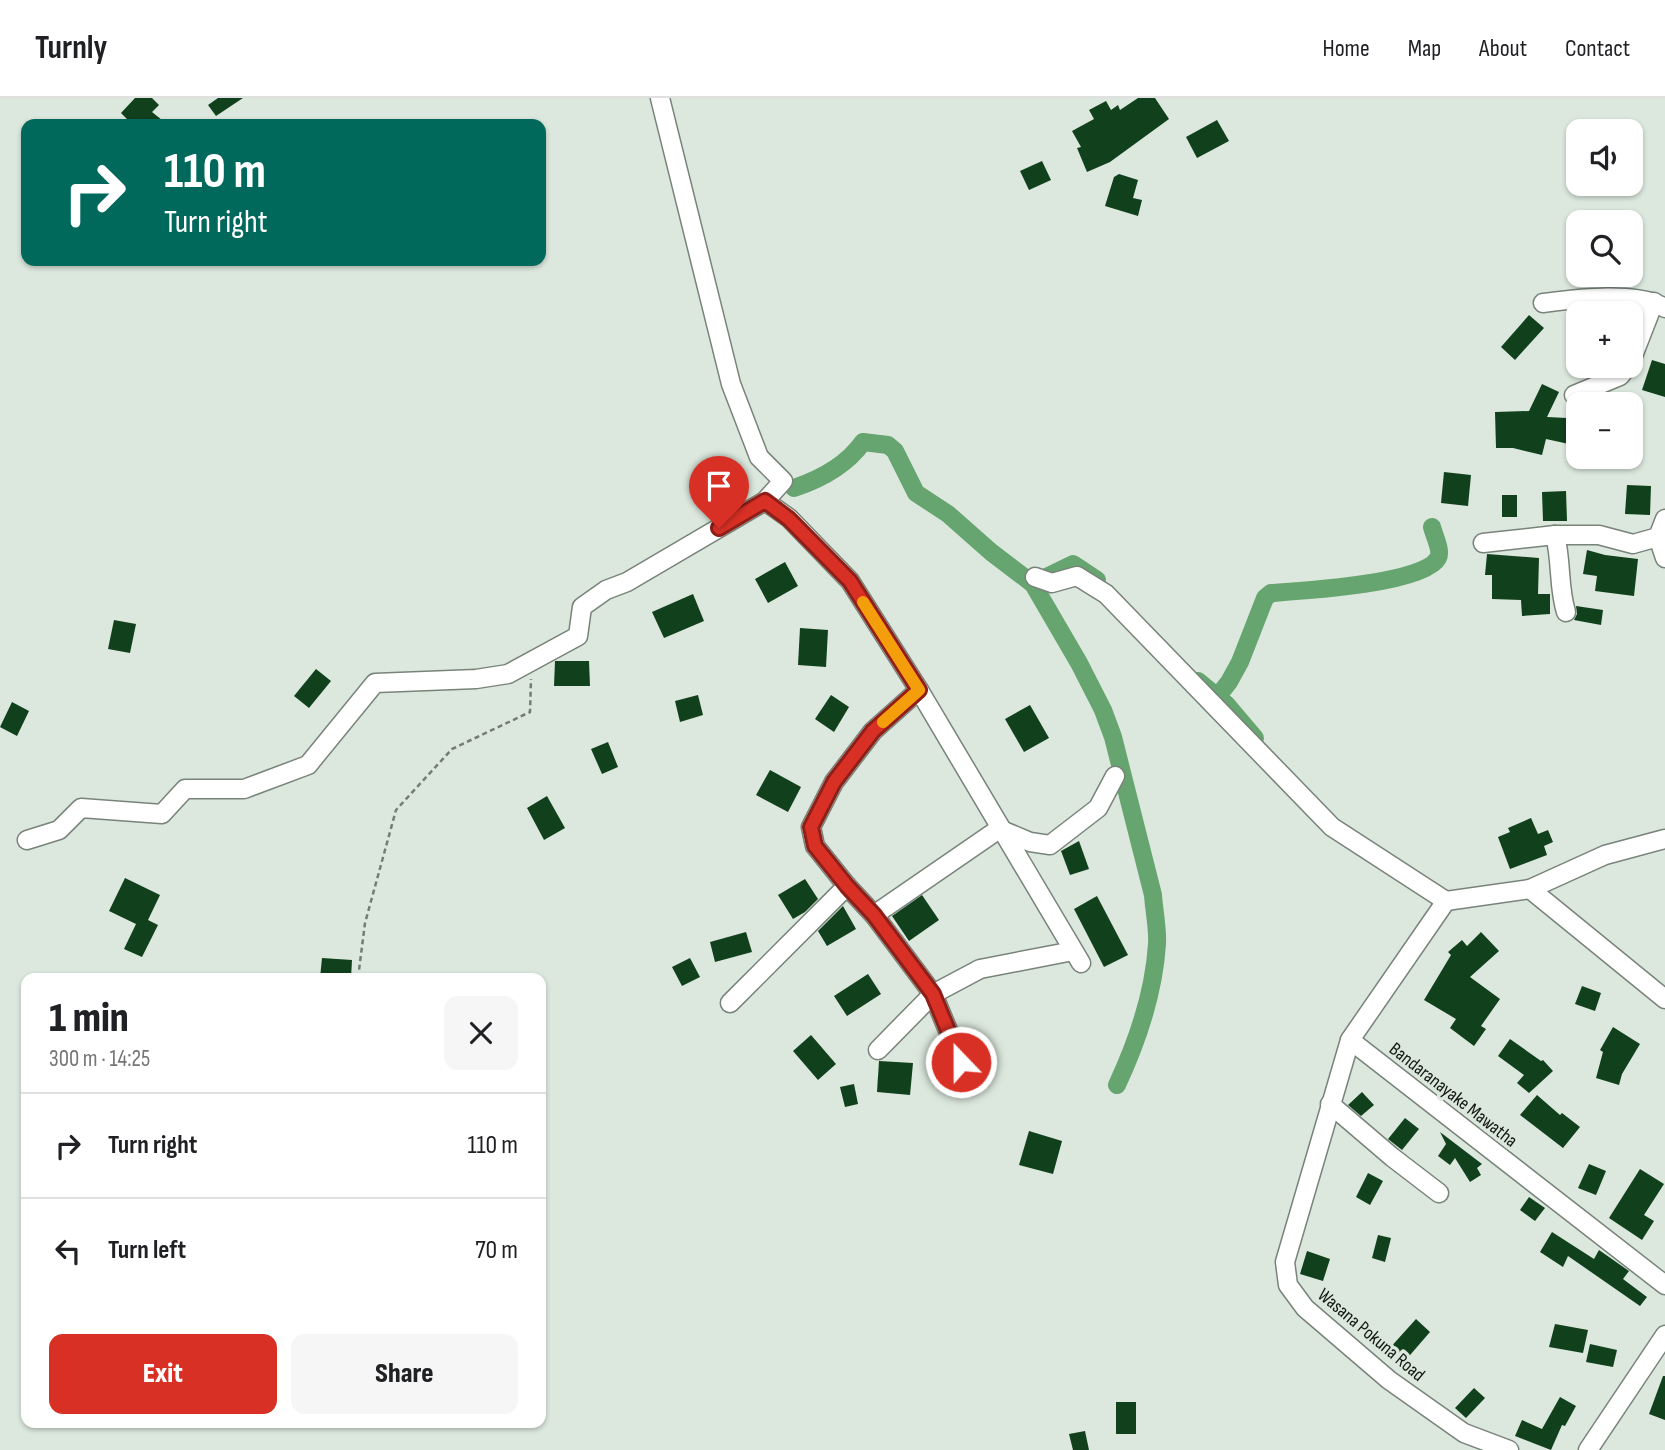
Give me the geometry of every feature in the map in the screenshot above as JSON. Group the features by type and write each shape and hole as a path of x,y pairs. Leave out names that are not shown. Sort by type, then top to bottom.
{"street":[{"path":"27,840 59,830 80,808 162,814 185,789 244,789 308,765 375,683 476,679 508,674 578,635 582,607 606,590 627,582 765,501 783,481 759,457 730,384 660,98"},
{"path":"1543,303 1590,297 1660,305 1643,338"},
{"path":"1581,392 1615,378"},
{"path":"765,501 789,519 850,581 919,690 1077,957 980,970 933,994 878,1050"},
{"path":"1665,519 1658,537 1665,558"},
{"path":"1483,543 1555,535 1600,535 1633,544 1658,537"},
{"path":"1555,535 1561,559 1560,592 1566,612"},
{"path":"1043,580 1077,576 1107,594 1332,827 1446,901 1530,889 1605,855 1665,839"},
{"path":"919,690 873,731 834,782 811,827 815,846 874,915 933,994 961,1062"},
{"path":"999,829 1030,842 1050,845 1098,808 1115,776"},
{"path":"874,915 999,829"},
{"path":"730,1003 847,886"},
{"path":"1530,889 1665,999"},
{"path":"1350,1041 1446,901"},
{"name":"Wasana Pokuna Road","path":"1350,1041 1284,1262 1288,1285 1305,1308 1389,1380 1464,1433 1509,1450"},
{"name":"Bandaranayake Mawatha","path":"1350,1041 1665,1284"},
{"path":"1330,1104 1439,1193"},
{"path":"1588,1450 1665,1335"}],"path":[{"path":"359,973 365,923 396,810 452,749 530,712 531,662"}],"building":[{"path":"135,98 152,98 159,105 152,112 161,119 127,119 121,113"},
{"path":"218,98 243,98 216,116 208,105"},
{"path":"1138,98 1155,98 1169,119 1110,162 1087,172 1077,148 1081,147 1072,131 1094,119 1089,110 1106,101 1111,110 1118,105 1120,110"},
{"path":"1217,120 1229,141 1197,158 1186,137"},
{"path":"1042,161 1051,180 1029,190 1020,171"},
{"path":"1119,174 1138,180 1133,198 1142,200 1138,216 1105,206 1114,177"},
{"path":"1529,315 1544,328 1515,360 1501,347"},
{"path":"1652,360 1665,364 1665,397 1642,390"},
{"path":"1542,384 1559,392 1547,417 1566,418 1566,443 1546,439 1542,455 1513,448 1496,448 1495,412 1529,411"},
{"path":"1444,472 1471,475 1468,506 1441,503"},
{"path":"1627,485 1651,486 1650,515 1625,514"},
{"path":"1566,491 1567,521 1543,521 1542,492"},
{"path":"1502,495 1517,495 1517,517 1502,517"},
{"path":"1587,550 1638,559 1634,596 1595,591 1597,576 1583,574"},
{"path":"1487,554 1539,558 1538,594 1550,594 1550,614 1522,616 1521,600 1492,599 1492,575 1485,575"},
{"path":"785,562 798,586 768,603 755,579"},
{"path":"693,594 704,621 664,638 652,612"},
{"path":"1576,606 1603,610 1601,625 1574,620 1577,614"},
{"path":"114,620 136,624 130,653 108,649"},
{"path":"800,628 828,630 826,667 798,665"},
{"path":"555,661 589,661 590,686 554,686"},
{"path":"316,669 331,681 309,708 294,696"},
{"path":"698,695 703,715 680,722 675,701"},
{"path":"831,695 849,707 834,732 815,719"},
{"path":"12,702 29,711 17,736 0,727"},
{"path":"1030,705 1049,738 1024,752 1005,719"},
{"path":"608,742 618,767 602,774 591,749"},
{"path":"770,770 801,787 788,812 756,795"},
{"path":"547,796 565,828 544,840 527,808"},
{"path":"1531,818 1538,834 1548,830 1553,842 1544,846 1547,855 1510,869 1498,837 1510,832 1508,828"},
{"path":"1079,841 1089,869 1070,875 1061,851"},
{"path":"125,878 160,895 148,920 158,925 142,957 124,949 136,924 109,911"},
{"path":"805,879 818,899 793,919 778,895"},
{"path":"922,895 939,920 909,941 892,916"},
{"path":"1097,896 1128,955 1104,967 1074,909"},
{"path":"843,906 856,929 827,946 818,931"},
{"path":"746,932 752,952 715,962 710,942"},
{"path":"1481,932 1499,951 1470,977 1500,999 1481,1026 1486,1029 1474,1046 1450,1028 1456,1019 1424,1000 1451,955 1448,952 1462,940 1467,946"},
{"path":"322,958 352,960 351,973 320,973"},
{"path":"690,958 700,977 682,986 672,967"},
{"path":"868,974 881,994 847,1016 834,996"},
{"path":"1582,986 1601,993 1595,1011 1575,1004"},
{"path":"1613,1027 1640,1044 1622,1074 1619,1085 1596,1078 1603,1052 1600,1050"},
{"path":"811,1035 836,1064 818,1080 793,1051"},
{"path":"1510,1039 1543,1060 1553,1071 1529,1093 1517,1083 1524,1075 1498,1056"},
{"path":"879,1061 913,1063 910,1095 877,1092"},
{"path":"854,1084 858,1104 845,1107 840,1087"},
{"path":"1362,1092 1374,1105 1361,1116 1348,1105"},
{"path":"1537,1095 1560,1115 1562,1113 1580,1127 1563,1148 1520,1115"},
{"path":"1405,1118 1419,1129 1402,1150 1388,1139"},
{"path":"1029,1131 1062,1141 1053,1174 1019,1165"},
{"path":"1440,1132 1482,1164 1477,1168 1481,1175 1470,1182 1455,1158 1450,1165 1438,1156 1446,1144"},
{"path":"1589,1164 1606,1171 1596,1195 1578,1188"},
{"path":"1640,1169 1664,1184 1644,1215 1654,1221 1642,1240 1609,1218"},
{"path":"1368,1173 1383,1181 1370,1205 1356,1197"},
{"path":"1529,1197 1545,1208 1535,1221 1520,1210"},
{"path":"1552,1232 1594,1259 1599,1250 1629,1271 1623,1279 1647,1297 1640,1306 1568,1256 1563,1267 1540,1252"},
{"path":"1378,1235 1391,1238 1385,1262 1372,1258"},
{"path":"1307,1251 1330,1259 1323,1281 1300,1274"},
{"path":"1416,1319 1430,1332 1404,1362 1389,1349"},
{"path":"1555,1324 1588,1330 1583,1353 1549,1347"},
{"path":"1590,1344 1617,1350 1613,1367 1586,1362"},
{"path":"1665,1376 1665,1420 1649,1414"},
{"path":"1474,1388 1485,1398 1466,1418 1455,1408"},
{"path":"1560,1397 1576,1406 1565,1426 1562,1425 1551,1450 1515,1436 1522,1420 1542,1429"},
{"path":"1116,1402 1136,1402 1136,1434 1116,1434"},
{"path":"1085,1431 1089,1450 1073,1450 1069,1434"}],"waterway":[{"path":"794,488 832,471 849,458 863,442 888,445 895,451 916,493 948,514 1033,584 1079,663 1103,710 1113,737 1153,895 1156,926 1157,944 1148,999 1138,1034 1117,1085"},
{"path":"1218,696 1240,662 1265,598 1271,593 1387,580 1428,567 1439,555 1432,527"},
{"path":"1036,582 1073,564 1097,580"},
{"path":"1198,681 1227,705 1255,738"}],"slow traffic":[{"path":"863,602 919,690 883,722"}],"route":[{"path":"719,528 765,501 789,519 850,581 919,690 873,731 834,782 811,827 815,846 874,915 933,994 961,1062"}]}
